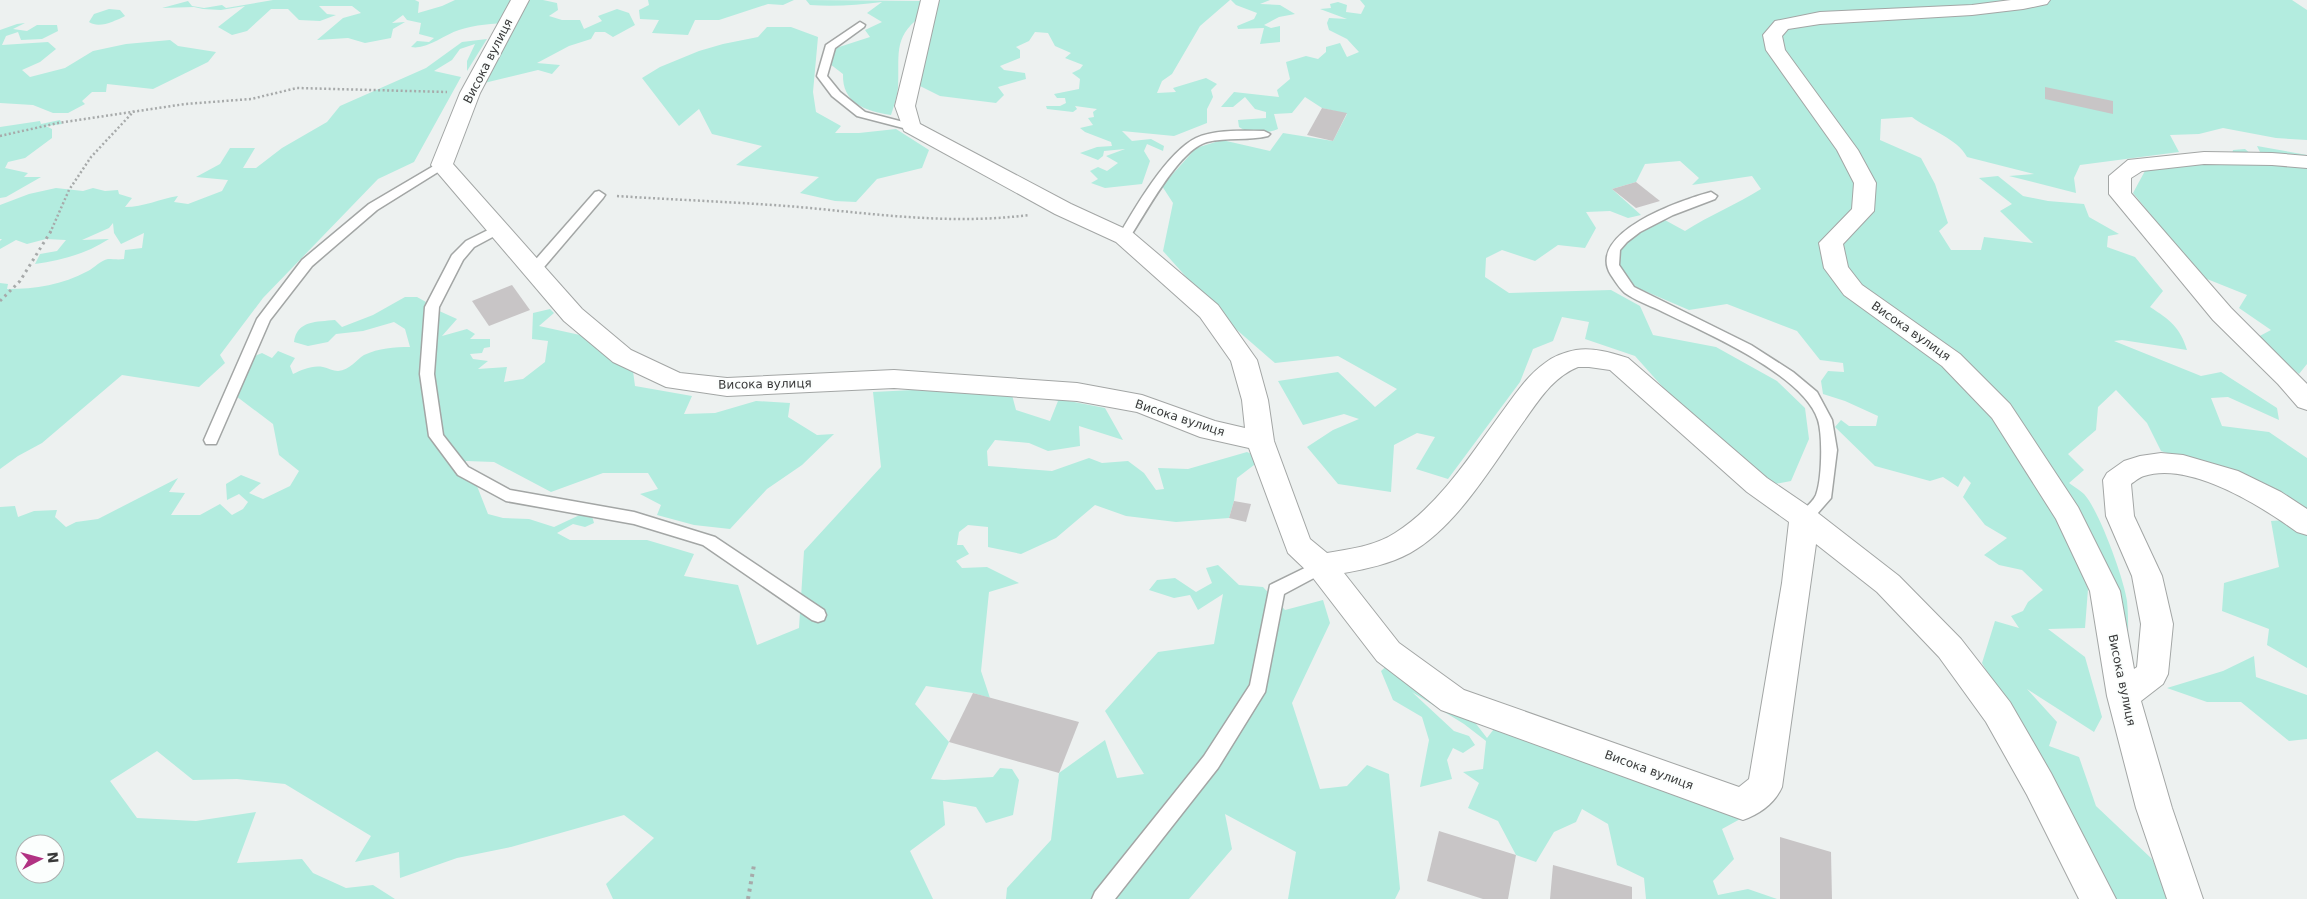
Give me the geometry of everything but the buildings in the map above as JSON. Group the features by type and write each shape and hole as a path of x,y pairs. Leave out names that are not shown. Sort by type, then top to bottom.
{"street":[{"name":"Висока вулиця","path":"520,0 470,93 442,165 573,315 622,356 675,381 727,387 894,379 1077,392 1142,404 1210,430 1260,441"},
{"path":"911,127 905,106 930,0"},
{"name":"Висока вулиця","path":"2041,0 1972,10 1820,18 1782,25 1772,35 1776,50 1847,150 1865,183 1863,211 1831,243 1836,268 1853,290 1951,360 2001,411 2068,515 2105,591 2123,696 2154,808 2185,899"},
{"name":"Висока вулиця","path":"911,127 944,143 998,175 1063,209 1124,237 1209,312 1244,360 1255,400 1260,441 1298,544 1321,566 1388,652 1453,700 1743,804 1765,787 1797,583 1804,518"},
{"path":"2307,162 2272,159 2204,158 2136,165 2120,176 2120,194 2222,314 2287,378 2307,401"},
{"path":"1321,566 1368,557 1407,540 1442,509 1541,379 1568,361 1579,358 1595,358 1620,364 1757,485 1804,518 1888,584 1950,648 1998,712 2039,784 2098,899"},
{"path":"2123,696 2152,674 2157,624 2147,576 2120,516 2117,480 2138,466 2162,463 2193,467 2234,481 2270,499 2307,524"}],"lane":[{"path":"860,25 830,47 822,76 836,94 861,114 911,127"},
{"path":"1124,237 1140,209 1184,150 1201,140 1225,135 1264,134"},
{"path":"211,440 264,319 307,263 373,206 442,165"},
{"path":"534,270 598,195"},
{"path":"1711,196 1660,216 1629,233 1616,247 1611,259 1616,274 1629,290 1746,348 1788,375 1812,396 1825,420 1829,450 1823,498 1804,518"},
{"path":"498,229 470,244 457,258 432,307 427,374 436,436 463,471 506,495 634,518 710,541 818,615"},
{"path":"1102,899 1211,762 1258,687 1276,590 1321,566"}],"path":[{"path":"0,136 58,122 185,104 251,100 297,88 470,93"},
{"path":"0,301 20,281 52,229 69,190 91,157 134,112"},
{"path":"598,195 796,207 903,217 986,220 1063,209"},
{"path":"748,899 754,865"}],"green space":[{"path":"273,0 415,0 419,2 418,13 455,0 543,0 557,3 558,10 549,16 562,20 580,20 584,29 602,21 598,16 617,9 629,13 635,25 613,37 605,32 595,32 591,39 569,46 537,63 560,65 552,74 538,70 480,84 510,23 465,28 429,44 411,47 417,41 429,42 434,38 419,34 421,23 407,20 403,15 392,23 405,22 393,29 391,38 365,43 348,38 317,40 343,18 361,13 352,6 319,6 327,14 336,15 320,21 299,20 288,9 271,9 247,31 232,35 218,27 245,6 221,10 194,7 162,8 188,1 192,6 204,8 222,5 226,8"},
{"path":"648,0 794,0 783,5 768,4 719,20 695,20 688,35 652,33 659,20 640,19 639,10 649,5"},
{"path":"806,0 922,1 920,17 911,25 901,41 898,57 898,91 891,115 864,108 851,99 846,92 843,74 830,64 836,48 870,37 865,30 882,22 867,13 882,2 819,6 810,5"},
{"path":"933,0 1230,0 1200,26 1172,74 1162,81 1157,93 1176,92 1173,88 1206,78 1217,84 1211,90 1213,97 1207,109 1207,123 1174,136 1122,131 1132,141 1151,139 1164,146 1163,151 1147,144 1144,151 1150,161 1142,184 1105,188 1091,183 1098,179 1090,171 1098,167 1107,171 1118,163 1106,156 1125,149 1104,151 1103,156 1098,160 1080,153 1097,147 1112,146 1111,142 1085,132 1080,128 1093,125 1088,118 1094,117 1093,112 1097,109 1075,106 1077,109 1073,112 1047,109 1046,106 1060,106 1066,103 1065,98 1057,98 1054,94 1079,89 1080,79 1072,73 1083,65 1065,58 1071,53 1055,46 1048,33 1035,32 1029,41 1016,47 1020,50 1020,58 1000,66 1004,70 1025,73 1026,79 998,87 1004,95 996,103 940,96 914,83"},
{"path":"1231,0 1270,0 1260,4 1280,5 1295,14 1279,17 1264,25 1271,28 1280,26 1280,42 1260,44 1264,28 1238,29 1237,26 1254,19 1257,13 1236,5"},
{"path":"1360,0 2292,0 2307,10 2307,140 2276,138 2223,128 2199,134 2170,135 2179,152 2080,165 2074,178 2076,193 2009,176 2034,174 1967,157 1950,139 1912,117 1881,119 1880,140 1921,158 1935,184 1948,223 1939,231 1951,250 1981,250 1984,237 2033,243 2000,211 2012,204 1979,178 1998,176 2023,196 2048,201 2084,204 2089,217 2119,234 2108,236 2107,247 2135,257 2163,291 2150,307 2173,325 2181,335 2187,350 2122,340 2114,341 2201,376 2221,372 2277,408 2279,420 2228,397 2211,398 2222,426 2269,432 2307,458 2307,517 2215,469 2161,451 2147,423 2116,390 2098,407 2096,430 2068,454 2084,470 2069,483 2084,494 2097,514 2110,545 2125,591 2128,617 2127,666 2069,536 2088,589 2085,628 2048,629 2085,657 2102,717 2094,732 2027,689 2057,722 2049,746 2079,757 2096,806 2152,859 2172,899 2111,899 2068,816 1982,663 1995,621 2019,628 2011,616 2023,611 2028,602 2043,590 2022,570 1999,565 1984,555 2007,538 1985,525 1963,497 1971,483 1964,476 1958,487 1943,477 1930,481 1875,466 1835,427 1841,420 1849,426 1876,426 1878,416 1845,401 1823,394 1821,381 1828,371 1844,372 1843,363 1820,360 1797,331 1727,304 1689,310 1633,286 1617,266 1620,249 1635,234 1663,219 1685,231 1761,189 1752,176 1692,185 1699,178 1680,161 1645,164 1636,182 1612,189 1641,215 1628,218 1610,211 1586,212 1596,228 1585,248 1558,245 1535,261 1502,250 1486,258 1485,277 1509,293 1611,290 1640,306 1653,335 1716,347 1777,381 1805,408 1809,439 1791,481 1770,485 1677,403 1635,356 1585,339 1589,322 1562,317 1553,341 1533,349 1520,382 1448,479 1416,469 1435,437 1417,433 1394,445 1391,492 1338,484 1307,447 1333,430 1359,419 1344,414 1303,425 1278,381 1338,372 1375,407 1397,389 1338,356 1275,363 1222,317 1163,251 1173,203 1162,186 1196,148 1222,140 1270,151 1283,133 1333,141 1347,114 1322,108 1305,97 1292,113 1274,114 1278,129 1273,131 1253,132 1239,127 1238,120 1266,118 1266,112 1255,109 1245,97 1233,107 1221,107 1234,92 1279,97 1277,90 1290,79 1286,62 1306,56 1318,59 1326,52 1326,47 1340,43 1347,57 1359,52 1347,39 1329,30 1327,23 1329,18 1347,19 1320,9 1331,8 1330,4 1338,2 1347,5 1346,12 1361,14 1365,6"},
{"path":"109,9 120,10 125,16 112,22 97,25 89,22 94,14"},
{"path":"25,23 13,29 27,31 37,25 57,25 58,31 42,39 21,40 18,32 6,36 2,45 48,42 56,49 40,62 22,70 30,77 65,68 93,51 126,44 170,40 178,46 216,52 208,62 153,89 107,84 106,92 92,92 82,101 85,104 68,113 53,113 33,105 0,103 0,30"},
{"path":"767,27 791,27 818,37 813,92 816,112 841,126 835,133 859,133 896,129 929,150 922,168 877,179 856,202 835,201 800,193 819,177 736,165 762,146 712,134 699,109 679,126 642,78 660,67 699,51 758,37"},
{"path":"487,39 467,71 467,61 475,44 460,49 452,60 434,71 461,77 414,162 378,179 263,298 220,355 225,363 199,387 122,375 42,443 18,456 0,469 0,283 8,284 7,289 18,289 39,287 68,280 88,271 105,260 124,259 125,250 142,248 144,233 121,244 114,233 113,223 109,228 82,240 109,239 92,249 55,261 35,264 40,254 57,251 66,240 46,239 27,244 16,240 0,249 0,241 2,239 0,239 0,205 29,194 56,188 83,191 93,188 105,191 118,190 119,194 132,198 125,207 139,206 178,196 174,202 188,204 222,191 228,180 196,177 220,164 230,148 255,148 243,168 256,168 282,148 327,122 340,106 426,68 462,42"},
{"path":"60,120 62,124 46,126 52,129 52,138 25,158 8,162 5,168 28,173 24,177 41,177 6,197 0,198 0,127 40,121 41,124"},
{"path":"2257,146 2307,155 2307,364 2299,374 2256,338 2271,330 2239,308 2247,295 2202,277 2133,193 2146,169 2231,159 2233,150 2245,149 2257,159 2288,163 2260,152"},
{"path":"405,297 417,297 426,302 425,311 437,310 457,319 442,336 467,329 475,334 470,339 490,339 490,347 484,348 482,353 470,354 473,359 488,361 478,369 507,367 504,382 523,379 545,362 548,341 532,339 533,313 550,309 554,313 539,326 580,335 633,371 635,386 692,396 684,414 715,413 756,401 790,403 788,417 817,435 834,434 802,465 767,489 730,529 694,525 657,515 661,505 640,494 658,489 648,473 603,473 551,492 494,462 466,461 465,479 477,486 488,514 503,518 529,519 554,527 584,513 592,516 594,523 585,527 573,524 557,533 570,540 647,540 694,554 684,576 738,585 757,645 799,628 804,551 881,467 873,392 913,390 1012,395 1016,410 1050,421 1058,401 1038,395 1105,408 1123,440 1079,426 1080,446 1048,451 1029,443 995,440 987,451 988,466 1052,471 1089,458 1102,463 1128,461 1144,473 1156,490 1164,489 1158,468 1188,469 1247,452 1256,456 1254,465 1237,478 1234,501 1229,518 1176,522 1126,516 1095,505 1056,538 1021,554 988,547 988,527 968,525 959,532 957,545 963,545 969,554 956,561 962,568 987,567 1019,583 989,592 981,671 990,698 973,693 926,686 915,704 949,742 931,779 993,777 1000,768 1012,769 1019,780 1013,815 986,823 976,807 943,801 945,825 910,851 933,899 613,899 606,884 654,838 624,815 511,847 457,858 400,878 399,852 355,862 371,836 285,784 237,779 193,780 157,751 110,781 137,818 196,821 256,812 237,863 302,859 313,873 346,888 373,885 395,899 0,899 0,507 15,506 18,517 34,511 57,510 55,517 66,527 76,522 98,519 178,478 169,492 185,493 171,515 200,515 220,504 232,515 243,509 248,502 239,494 227,500 226,484 241,475 261,483 249,493 263,499 290,486 299,471 279,455 273,424 236,396 252,357 262,353 272,358 278,351 295,358 290,366 293,374 315,367 336,371 342,370 364,355 375,351 387,348 410,347 405,329 394,322 363,331 336,334 328,342 308,346 294,342 299,330 315,322 335,320 342,327 373,315"},
{"path":"2271,521 2307,522 2307,668 2267,645 2269,629 2222,611 2224,583 2279,567"},
{"path":"1218,565 1239,585 1263,587 1285,610 1323,600 1330,623 1292,703 1320,789 1347,786 1367,765 1389,774 1400,889 1395,899 1288,899 1296,852 1225,814 1232,849 1189,899 1006,899 1007,888 1051,840 1059,773 1105,740 1117,778 1144,774 1105,711 1158,652 1214,644 1223,594 1198,610 1190,595 1174,598 1149,590 1157,580 1175,578 1196,592 1212,583 1206,568"},
{"path":"2254,656 2256,677 2307,695 2307,739 2289,741 2241,702 2207,702 2167,688 2223,671"},
{"path":"1390,663 1470,716 1487,738 1497,725 1742,818 1722,829 1734,859 1713,881 1718,895 1748,889 1777,899 1646,899 1644,878 1617,865 1608,824 1582,809 1576,822 1554,832 1536,862 1516,855 1498,821 1468,808 1479,783 1463,772 1483,769 1486,741 1464,724 1412,692 1454,731 1469,736 1475,745 1463,753 1453,748 1447,760 1452,779 1420,787 1429,740 1422,717 1393,700 1381,671"}]}
